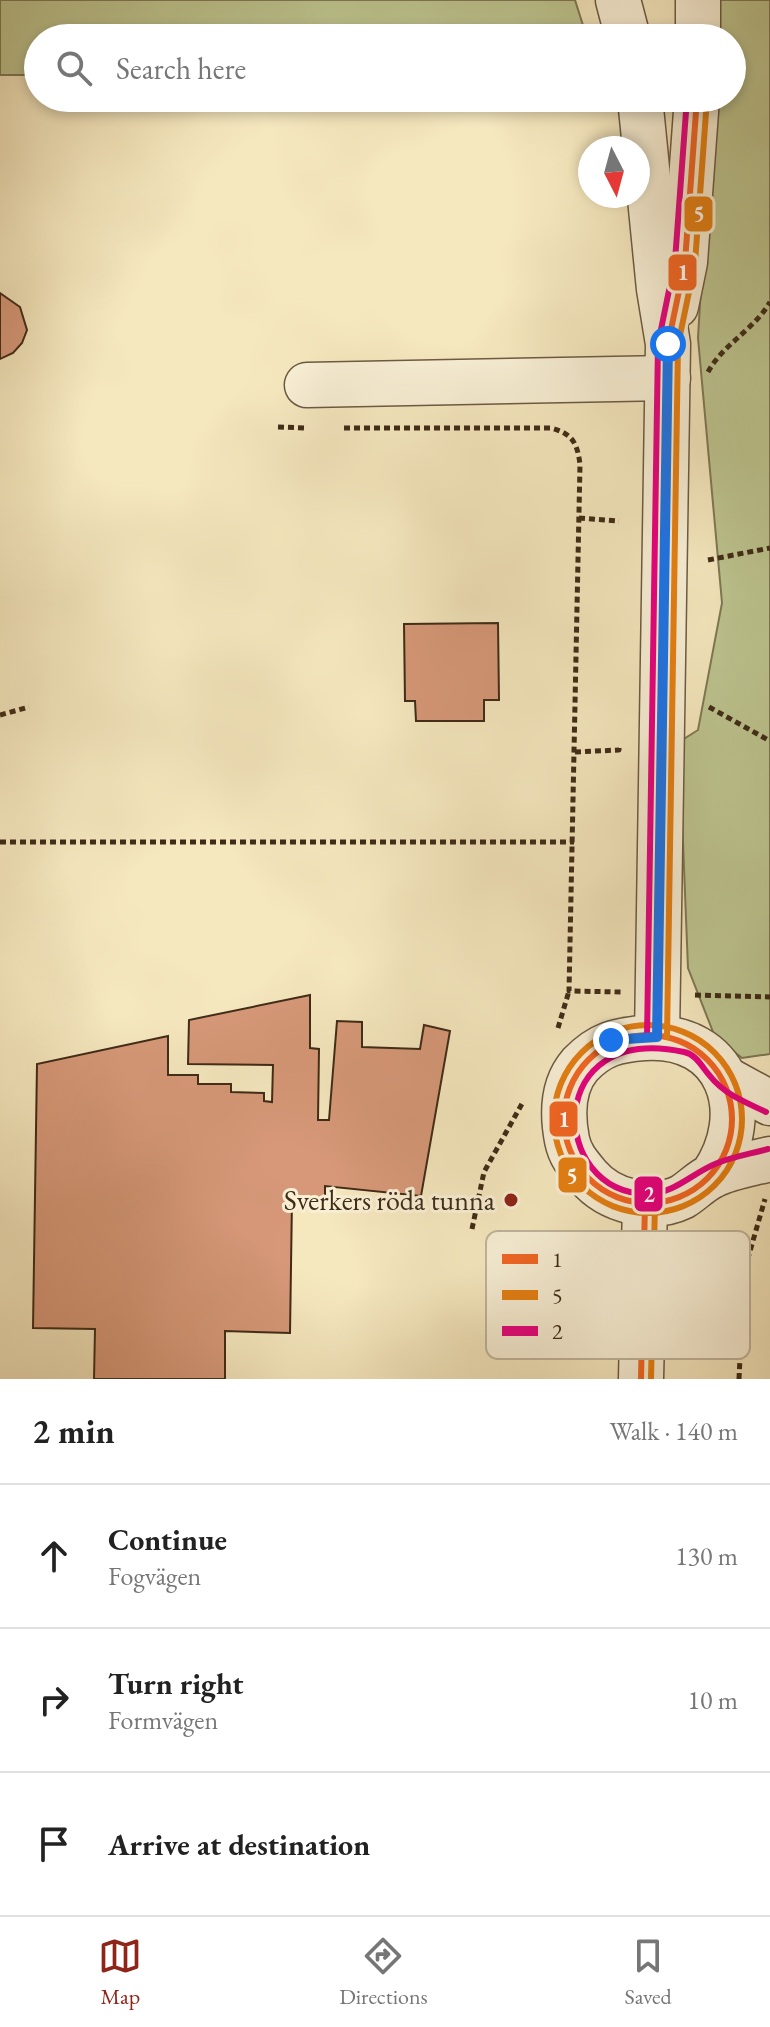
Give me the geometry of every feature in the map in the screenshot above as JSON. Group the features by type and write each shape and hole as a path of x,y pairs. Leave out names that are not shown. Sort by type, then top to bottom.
{"street":[{"path":"618,0 624,24"},
{"path":"698,0 698,24"},
{"path":"641,112 659,289 681,369"},
{"path":"657,1037 660,712 696,112"},
{"path":"307,385 681,369"},
{"path":"712,1176 725,1158 734,1114 726,1079 714,1061 692,1043 657,1037 611,1040 579,1066 567,1088 562,1116 570,1153 596,1186 618,1198 645,1204 680,1198 712,1176 769,1159"},
{"path":"726,1079 770,1103"},
{"path":"644,1231 645,1204"},
{"path":"641,1359 641,1379"}],"path":[{"path":"681,369 708,370 724,351 759,322 770,302"},
{"path":"278,427 318,428"},
{"path":"333,428 551,428 565,432 577,444 579,518 569,991 557,1031"},
{"path":"579,518 619,521"},
{"path":"708,560 770,548"},
{"path":"0,715 29,707"},
{"path":"709,707 770,741"},
{"path":"575,752 619,750 619,741"},
{"path":"0,842 574,842"},
{"path":"569,991 770,997"},
{"path":"472,1229 484,1172 525,1100"},
{"path":"750,1252 763,1209 769,1159"},
{"path":"739,1379 740,1359"}],"green space":[{"path":"0,0 575,0 583,24 24,24 24,75 0,75"},
{"path":"716,0 770,0 770,1054 742,1058 715,1037 688,968 679,742 698,730 722,603 698,338 711,112 746,112 746,24 715,24"}],"building":[{"path":"0,293 20,307 27,330 22,343 13,353 0,359"},
{"path":"498,623 499,700 484,700 484,721 416,721 415,701 405,701 404,624"},
{"path":"310,995 310,1048 319,1049 318,1120 329,1120 337,1021 362,1022 362,1047 420,1049 424,1025 450,1031 421,1196 325,1186 325,1200 292,1200 290,1333 225,1331 225,1379 94,1379 95,1329 33,1328 37,1064 168,1036 168,1075 198,1075 198,1084 231,1084 231,1092 264,1093 264,1101 272,1102 273,1065 188,1064 189,1020"}],"transit line":[{"name":"2","path":"647,1037 658,344 675,261 686,112"},
{"name":"1","path":"657,1037 668,344 685,262 696,112"},
{"name":"5","path":"667,1037 678,345 695,263 706,112"},
{"name":"5","path":"648,1025 666,1026 684,1032 715,1052 735,1083 741,1101 742,1119 741,1137 735,1155 715,1186 684,1206 666,1212 648,1213 630,1212 612,1206 581,1186 561,1155 555,1137 554,1119 555,1101 561,1083 581,1052 612,1032 630,1026 648,1025"},
{"name":"1","path":"648,1035 680,1041 708,1059 726,1087 732,1119 726,1151 708,1179 680,1197 648,1203 616,1197 588,1179 570,1151 564,1119 570,1087 588,1059 616,1041 648,1035"},
{"name":"2","path":"766,1112 722,1088 688,1053 638,1049 605,1061 584,1083 576,1111 578,1140 591,1167 615,1186 648,1194 666,1191 721,1162 768,1149"},
{"name":"1","path":"644,1231 645,1204"},
{"name":"5","path":"654,1231 655,1204"},
{"name":"1","path":"641,1359 641,1379"},
{"name":"5","path":"651,1359 651,1379"}],"place":[{"name":"Sverkers röda tunna","path":"511,1200"}],"route":[{"path":"611,1040 657,1037 668,344"}]}
